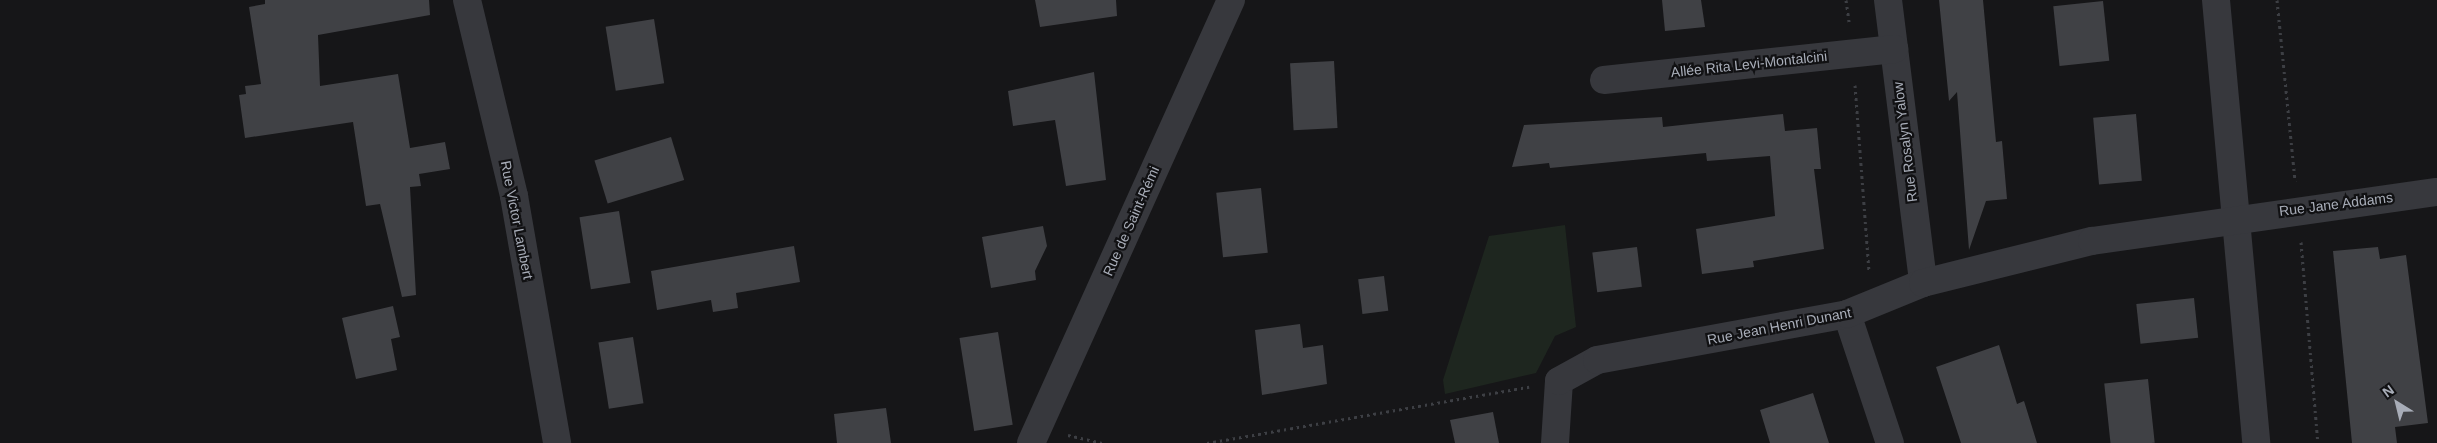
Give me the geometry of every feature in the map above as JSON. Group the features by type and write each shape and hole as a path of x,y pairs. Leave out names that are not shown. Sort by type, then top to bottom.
{"street":[{"name":"Rue Victor Lambert","path":"467,0 514,196 557,443"},
{"name":"Rue de Saint-Rémi","path":"1031,443 1230,0"},
{"name":"Rue Rosalyn Yalow","path":"1888,0 1921,273"},
{"path":"2216,0 2256,443"},
{"name":"Allée Rita Levi-Montalcini","path":"1604,80 1894,49"},
{"name":"Rue Jane Addams","path":"2235,218 2437,192"},
{"name":"Rue Jean Henri Dunant","path":"1559,381 1597,360 1847,314 1921,273 2092,241 2235,218"},
{"path":"1847,314 1890,443"},
{"path":"1555,443 1559,381"}],"path":[{"path":"1846,0 1853,53 1869,275 1921,273"},
{"path":"2277,0 2298,209 2318,443"},
{"path":"1207,443 1559,381"}],"shaded area":[{"path":"1565,225 1576,327 1555,336 1536,373 1445,394 1443,380 1489,236"}],"building":[{"path":"265,0 429,0 430,15 318,35 320,86 398,74 410,148 445,142 450,169 419,174 421,186 410,187 416,295 402,297 380,204 366,206 353,122 245,138 239,95 246,94 245,86 261,84 249,7 265,4"},
{"path":"1035,0 1116,0 1117,16 1040,27"},
{"path":"1662,0 1701,0 1705,27 1665,31"},
{"path":"1939,0 1983,0 1996,142 2002,141 2007,199 1986,201 1969,250 1957,92 1949,101"},
{"path":"2103,1 2109,61 2060,66 2053,6"},
{"path":"654,19 664,83 616,91 606,27"},
{"path":"1334,61 1338,128 1294,130 1290,63"},
{"path":"1094,72 1106,180 1066,186 1055,120 1013,126 1008,91"},
{"path":"1783,114 1785,131 1817,128 1821,169 1814,169 1824,249 1753,261 1754,267 1702,274 1696,229 1775,216 1770,156 1707,161 1706,153 1550,168 1549,163 1512,167 1524,125 1662,117 1663,127"},
{"path":"2136,114 2142,181 2099,184 2093,118"},
{"path":"671,137 684,180 608,203 594,160"},
{"path":"1261,188 1268,253 1223,257 1216,193"},
{"path":"619,211 630,283 591,289 579,217"},
{"path":"1043,226 1047,246 1035,271 1036,280 991,288 982,237"},
{"path":"794,246 800,282 736,293 738,308 713,312 711,300 657,310 651,271"},
{"path":"1637,247 1642,287 1597,292 1592,252"},
{"path":"2378,247 2380,259 2406,255 2428,423 2395,427 2397,443 2352,443 2333,251"},
{"path":"1384,276 1388,311 1362,314 1358,279"},
{"path":"2194,298 2198,338 2140,344 2136,304"},
{"path":"393,306 400,337 391,339 397,370 356,379 342,318"},
{"path":"1300,324 1303,348 1323,345 1327,384 1262,395 1255,330"},
{"path":"998,332 1013,425 974,431 959,338"},
{"path":"633,337 643,403 609,409 598,342"},
{"path":"1999,345 2017,404 2024,401 2037,443 1961,443 1936,367"},
{"path":"2148,379 2155,443 2110,443 2104,384"},
{"path":"1813,393 1829,443 1770,443 1760,410"},
{"path":"886,408 891,443 837,443 834,414"},
{"path":"1493,412 1499,443 1455,443 1450,420"}]}
